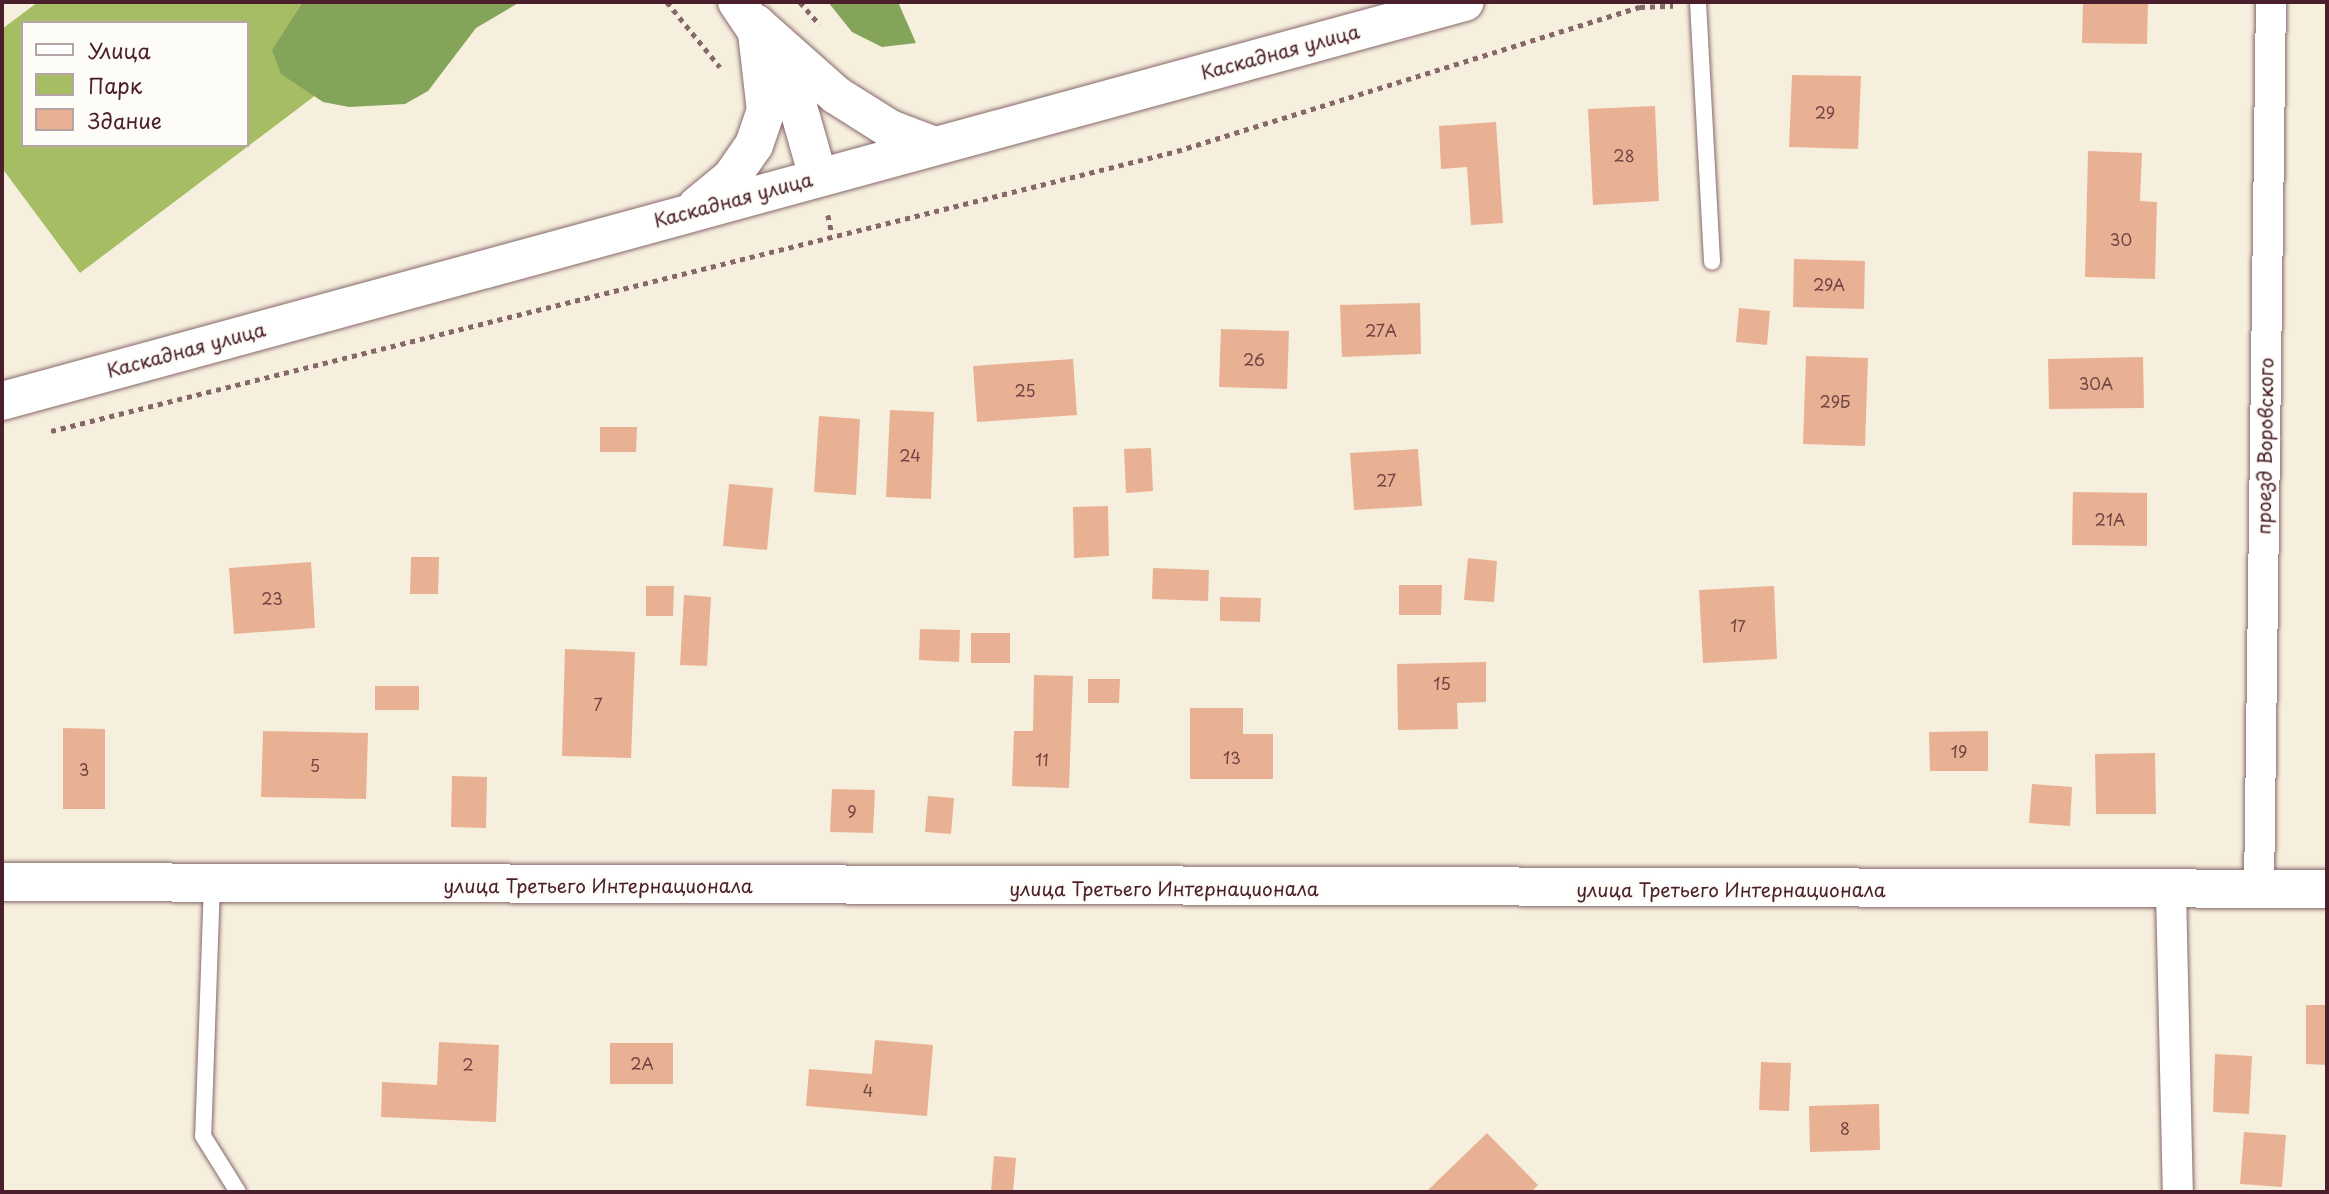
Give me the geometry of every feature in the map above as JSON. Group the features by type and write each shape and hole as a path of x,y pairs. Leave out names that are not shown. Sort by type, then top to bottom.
{"street":[{"name":"Каскадная улица","path":"2,401 932,145 1465,2"},
{"name":"проезд Воровского","path":"2259,890 2271,2"},
{"path":"747,13 836,95 890,130 932,145"},
{"path":"747,13 791,82 818,177"},
{"path":"690,211 731,178 754,145 766,111 747,13"},
{"name":"улица Третьего Интернационала","path":"2,882 2171,891 2327,889"},
{"path":"2171,891 2178,1192"}],"lane":[{"path":"1698,3 1712,262"},
{"path":"212,883 203,1136 238,1192"}],"path":[{"path":"667,2 715,55 725,80"},
{"path":"41,433 1177,150 1640,7 1698,3"}],"green space":[{"path":"38,2 380,2 402,30 248,146 248,21 21,21 21,147 247,147 80,273 2,168 2,29"},
{"path":"303,2 520,2 476,28 428,91 405,104 349,107 323,102 281,74 272,50"},
{"path":"828,2 898,2 916,43 882,47 852,32"}],"building":[{"path":"2083,2 2148,2 2147,44 2082,43"},
{"path":"1792,75 1861,76 1858,149 1789,147"},
{"path":"1655,106 1659,201 1593,205 1588,109"},
{"path":"1496,122 1503,223 1471,225 1467,167 1441,169 1439,126"},
{"path":"2088,151 2142,153 2140,201 2157,202 2155,279 2085,277"},
{"path":"1794,259 1865,261 1864,309 1793,307"},
{"path":"1420,303 1421,354 1342,357 1340,305"},
{"path":"1739,308 1770,311 1767,345 1736,342"},
{"path":"1221,329 1289,331 1287,389 1219,387"},
{"path":"1806,356 1868,358 1865,446 1803,444"},
{"path":"2143,357 2144,408 2049,409 2048,359"},
{"path":"1073,359 1077,415 977,422 973,366"},
{"path":"890,410 934,412 931,499 886,497"},
{"path":"819,416 860,419 856,495 814,492"},
{"path":"600,427 637,427 636,452 600,452"},
{"path":"1151,448 1153,491 1126,493 1124,449"},
{"path":"1418,449 1422,506 1354,510 1350,453"},
{"path":"729,484 773,488 767,550 723,546"},
{"path":"2073,492 2147,493 2147,546 2072,545"},
{"path":"1108,506 1109,556 1074,558 1073,507"},
{"path":"411,557 439,557 438,594 410,594"},
{"path":"1468,558 1497,561 1494,602 1464,600"},
{"path":"311,562 315,628 234,634 229,568"},
{"path":"1153,568 1209,570 1208,601 1152,599"},
{"path":"1399,585 1442,585 1441,615 1399,615"},
{"path":"646,586 674,586 673,616 646,616"},
{"path":"1774,586 1777,659 1703,663 1699,590"},
{"path":"684,595 711,597 707,666 680,665"},
{"path":"1220,597 1261,598 1260,622 1220,621"},
{"path":"920,629 960,630 959,662 919,660"},
{"path":"971,633 1010,633 1010,663 971,663"},
{"path":"565,649 635,652 631,758 562,756"},
{"path":"1486,662 1486,702 1457,703 1458,729 1398,730 1397,664"},
{"path":"1034,675 1073,676 1069,788 1012,786 1014,731 1033,731"},
{"path":"1088,679 1120,679 1119,703 1088,703"},
{"path":"375,686 419,686 419,710 375,710"},
{"path":"1190,708 1243,708 1243,734 1273,734 1273,779 1190,779"},
{"path":"63,728 105,729 105,809 63,809"},
{"path":"263,731 368,733 366,799 261,797"},
{"path":"1988,731 1988,771 1930,771 1929,732"},
{"path":"2155,753 2156,814 2096,814 2095,754"},
{"path":"452,776 487,777 486,828 451,827"},
{"path":"2032,784 2072,787 2070,826 2029,823"},
{"path":"832,789 875,790 873,833 830,832"},
{"path":"928,796 954,798 951,834 925,832"},
{"path":"2306,1005 2327,1005 2327,1065 2306,1064"},
{"path":"875,1040 933,1045 927,1116 806,1106 809,1069 872,1074"},
{"path":"439,1042 499,1045 496,1122 381,1117 382,1082 437,1085"},
{"path":"610,1043 673,1043 673,1084 610,1084"},
{"path":"2215,1054 2252,1056 2249,1114 2213,1112"},
{"path":"1761,1062 1791,1063 1789,1111 1759,1110"},
{"path":"1879,1104 1880,1150 1810,1152 1809,1106"},
{"path":"2244,1132 2286,1135 2282,1187 2240,1184"},
{"path":"1487,1133 1538,1185 1531,1192 1426,1192"},
{"path":"994,1156 1016,1158 1013,1192 991,1192"}]}
